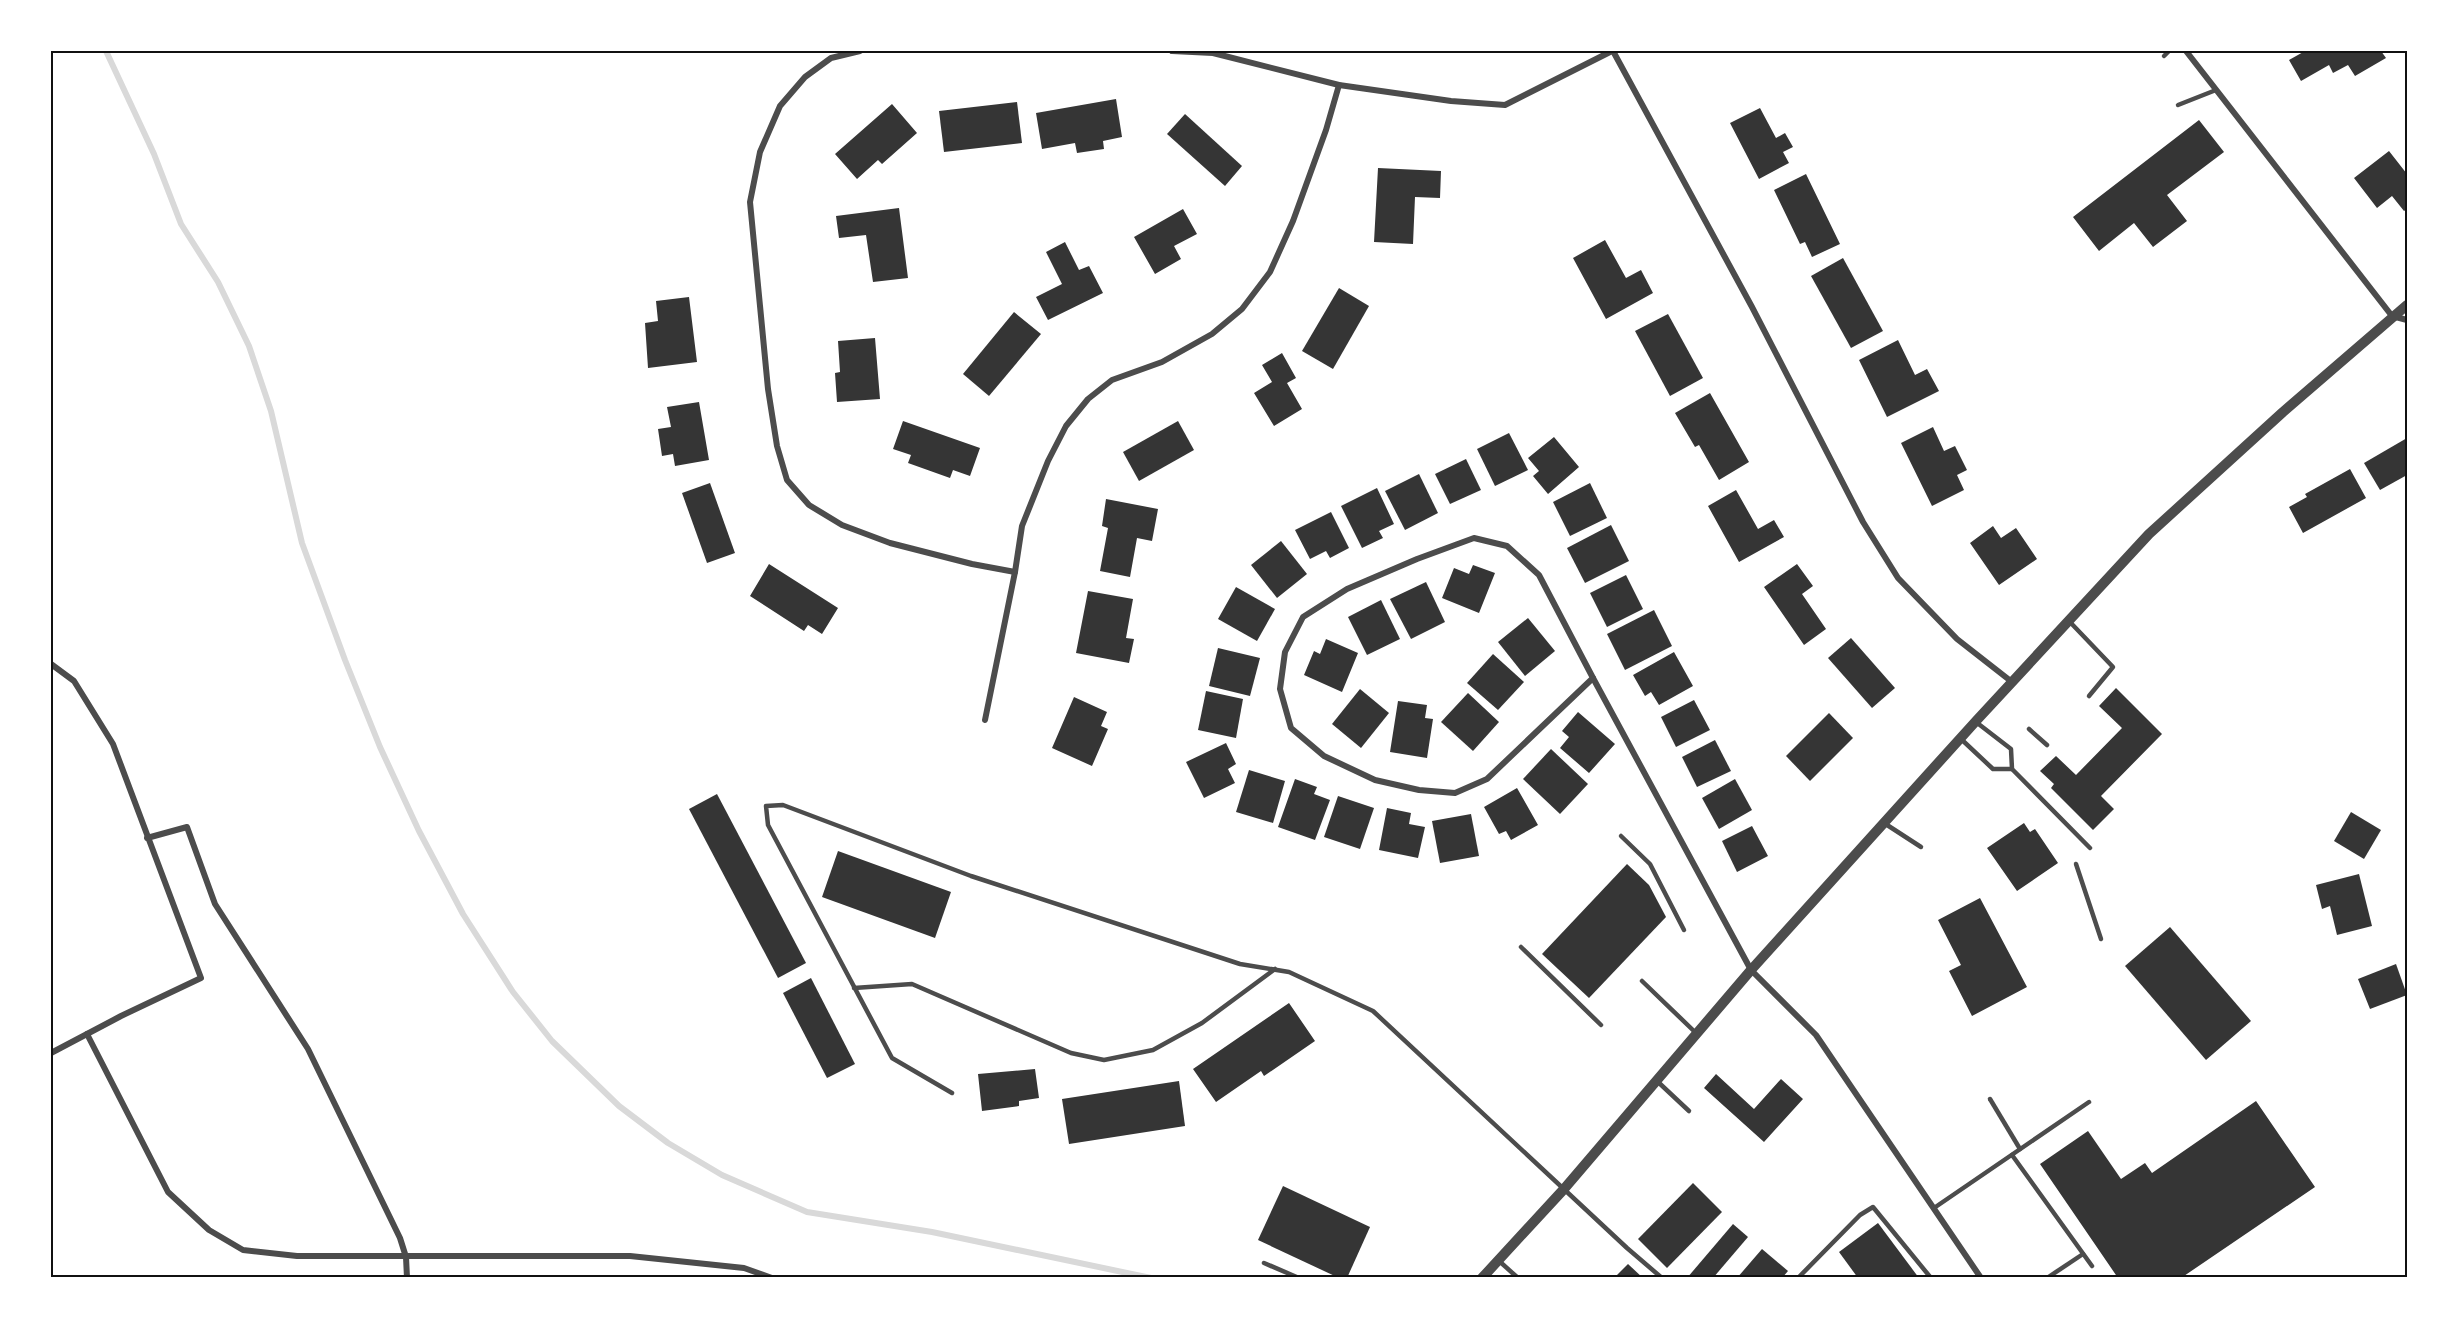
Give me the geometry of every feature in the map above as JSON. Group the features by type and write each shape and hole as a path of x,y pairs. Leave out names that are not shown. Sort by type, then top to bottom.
{"street":[{"path":"860,51 831,58 805,77 780,106 760,152 750,202 768,389 777,446 787,480 809,505 842,525 890,543 972,564 1015,572"},
{"path":"1172,51 1213,53 1339,85 1505,105 1612,51 1752,307 1863,522 1898,578 1957,639 2012,682"},
{"path":"2186,51 2392,316 2407,320"},
{"path":"985,720 1022,526 1048,461 1066,426 1088,399 1112,380 1161,362 1212,334 1242,309 1270,272 1297,211 1326,130 1339,85"},
{"path":"1482,1278 1564,1190 1751,970 2149,534 2407,305"},
{"path":"1593,678 1487,779 1455,793 1419,790 1375,780 1323,756 1291,728 1280,689 1285,652 1303,617 1347,589 1474,538 1507,546 1539,575 1751,970 1816,1035 1981,1278"},
{"path":"51,664 74,681 112,744 201,978 51,1053"},
{"path":"147,838 187,827 215,904 308,1049 395,1228 406,1257 408,1278"},
{"path":"87,1034 168,1192 208,1230 243,1250 297,1256 630,1256 744,1268 772,1278"}],"lane":[{"path":"2163,56 2169,51"},
{"path":"2178,105 2216,90"},
{"path":"2069,621 2113,667 2089,696"},
{"path":"1976,721 2011,749 2013,770 2090,848"},
{"path":"2029,729 2047,745"},
{"path":"1960,739 1993,769 2013,770"},
{"path":"952,1093 892,1058 768,825 766,806 783,805 971,876 1240,964 1289,972 1373,1011 1564,1190 1662,1278"},
{"path":"1884,823 1921,847"},
{"path":"1621,836 1650,864 1684,930"},
{"path":"2076,864 2102,939"},
{"path":"1521,946 1601,1025"},
{"path":"854,988 912,984 1071,1053 1104,1060 1153,1050 1193,1029 1275,969"},
{"path":"1641,981 1697,1034"},
{"path":"1657,1081 1689,1111"},
{"path":"1990,1099 2020,1149"},
{"path":"1934,1208 2090,1102"},
{"path":"2012,1155 2092,1266"},
{"path":"1798,1278 1860,1215 1873,1207 1931,1278"},
{"path":"2047,1278 2083,1254"},
{"path":"1498,1260 1518,1278"},
{"path":"1264,1263 1299,1278"}],"building":[{"path":"2305,51 2381,51 2386,58 2355,76 2348,65 2333,73 2329,65 2301,81 2289,60"},
{"path":"1116,99 1122,137 1103,141 1104,149 1077,153 1075,143 1042,149 1036,113"},
{"path":"1017,102 1022,143 944,152 939,111"},
{"path":"892,104 917,133 882,164 878,160 857,179 835,154"},
{"path":"1760,108 1776,138 1785,133 1793,147 1783,152 1789,163 1759,179 1730,123"},
{"path":"1185,114 1242,166 1225,186 1167,134"},
{"path":"2199,120 2224,152 2167,195 2187,221 2153,247 2134,223 2099,251 2073,217"},
{"path":"2389,151 2407,174 2407,209 2404,211 2392,196 2377,208 2354,178"},
{"path":"1378,168 1441,171 1440,198 1415,197 1413,244 1374,242"},
{"path":"1806,174 1840,244 1812,257 1805,242 1800,244 1774,190"},
{"path":"899,208 908,278 873,282 866,235 839,238 836,216"},
{"path":"1183,209 1197,234 1174,246 1181,259 1155,274 1134,237"},
{"path":"1605,240 1626,278 1641,270 1653,293 1606,319 1573,258"},
{"path":"1065,242 1079,270 1089,266 1103,293 1048,320 1036,297 1062,284 1046,252"},
{"path":"1843,258 1883,331 1851,348 1811,276"},
{"path":"1339,288 1369,306 1333,369 1302,351"},
{"path":"689,297 697,362 648,368 645,323 658,321 656,301"},
{"path":"1014,312 1041,334 989,396 963,374"},
{"path":"1668,314 1703,378 1670,396 1635,331"},
{"path":"875,338 880,399 837,402 835,373 840,372 838,341"},
{"path":"1898,340 1915,375 1927,369 1939,391 1887,417 1859,360"},
{"path":"1282,353 1296,378 1287,383 1302,409 1274,426 1254,393 1272,382 1262,365"},
{"path":"1710,393 1749,462 1719,480 1699,445 1695,447 1675,413"},
{"path":"699,402 709,460 675,466 673,454 662,456 658,429 671,427 667,407"},
{"path":"903,421 980,448 970,476 953,470 950,478 908,463 911,455 893,449"},
{"path":"1178,421 1194,450 1139,481 1123,452"},
{"path":"1933,427 1944,451 1955,446 1967,470 1957,475 1964,490 1932,506 1901,443"},
{"path":"1509,433 1528,470 1495,486 1477,449"},
{"path":"1554,437 1579,467 1548,494 1533,476 1539,471 1528,458"},
{"path":"2407,438 2407,475 2380,490 2364,463"},
{"path":"1466,459 1481,490 1450,504 1435,474"},
{"path":"2350,469 2366,498 2303,533 2289,507 2307,497 2305,494"},
{"path":"1419,474 1438,513 1405,530 1385,491"},
{"path":"710,483 735,553 707,563 682,493"},
{"path":"1590,483 1607,518 1570,536 1553,502"},
{"path":"1377,488 1394,524 1379,531 1383,538 1362,548 1341,506"},
{"path":"1736,490 1758,529 1774,520 1784,537 1739,562 1708,506"},
{"path":"1106,499 1158,509 1152,541 1137,538 1130,577 1100,571 1108,528 1102,526"},
{"path":"1331,512 1349,548 1330,558 1326,551 1310,559 1295,530"},
{"path":"1611,525 1629,561 1585,583 1567,548"},
{"path":"1993,526 2001,538 2016,528 2037,559 1999,585 1970,543"},
{"path":"1281,541 1307,574 1277,598 1251,565"},
{"path":"769,564 838,608 822,634 808,625 804,631 750,596"},
{"path":"1797,564 1813,586 1802,594 1826,629 1804,645 1764,587"},
{"path":"1473,565 1495,573 1479,613 1442,598 1454,568 1469,574"},
{"path":"1626,575 1643,609 1607,627 1590,593"},
{"path":"1426,582 1445,622 1411,639 1390,599"},
{"path":"1236,587 1275,609 1257,641 1218,619"},
{"path":"1088,591 1133,599 1126,638 1134,639 1129,663 1076,653"},
{"path":"1381,600 1400,639 1367,655 1348,617"},
{"path":"1654,610 1672,646 1625,670 1607,634"},
{"path":"1528,618 1555,651 1525,676 1498,642"},
{"path":"1851,638 1895,688 1872,708 1828,658"},
{"path":"1326,639 1358,653 1342,692 1304,675 1314,651 1320,654"},
{"path":"1218,648 1260,658 1250,696 1209,686"},
{"path":"1674,652 1693,686 1659,705 1651,692 1645,696 1633,675"},
{"path":"1493,654 1524,682 1498,710 1467,683"},
{"path":"2116,688 2162,734 2101,796 2114,809 2093,830 2051,788 2054,784 2040,771 2056,756 2076,775 2122,728 2099,706"},
{"path":"1360,689 1389,713 1361,748 1332,724"},
{"path":"1206,691 1243,699 1236,738 1198,730"},
{"path":"1468,693 1499,722 1473,751 1441,722"},
{"path":"1074,697 1107,712 1101,726 1108,729 1092,766 1052,748"},
{"path":"1694,700 1710,730 1676,747 1661,717"},
{"path":"1398,701 1427,705 1425,718 1433,719 1427,758 1390,752"},
{"path":"1578,712 1615,744 1589,773 1560,748 1569,737 1562,731"},
{"path":"1829,713 1853,738 1810,781 1786,756"},
{"path":"1715,740 1731,771 1697,787 1682,757"},
{"path":"1226,743 1236,764 1228,769 1235,783 1204,798 1186,762"},
{"path":"1551,749 1588,784 1560,814 1523,779"},
{"path":"1249,770 1285,781 1273,823 1236,812"},
{"path":"1295,779 1317,787 1314,794 1330,800 1315,840 1278,827"},
{"path":"1735,779 1752,810 1719,829 1702,798"},
{"path":"1517,788 1538,825 1511,840 1506,831 1499,834 1484,807"},
{"path":"717,794 806,963 778,978 689,809"},
{"path":"1338,796 1374,808 1360,849 1324,837"},
{"path":"1387,808 1411,813 1409,824 1425,827 1418,858 1379,850"},
{"path":"2351,812 2381,830 2364,859 2334,841"},
{"path":"1471,814 1479,856 1440,863 1432,821"},
{"path":"2024,823 2030,832 2035,829 2058,863 2017,891 1987,848"},
{"path":"1752,826 1768,856 1737,872 1722,841"},
{"path":"838,851 951,892 935,938 822,897"},
{"path":"1627,864 1649,885 1666,917 1589,998 1542,954"},
{"path":"2359,874 2372,926 2337,935 2330,906 2322,909 2316,885"},
{"path":"1980,898 2027,987 1972,1016 1949,971 1961,965 1938,920"},
{"path":"2170,927 2251,1021 2206,1060 2125,966"},
{"path":"2396,964 2407,995 2370,1009 2358,979"},
{"path":"811,978 855,1064 827,1078 783,993"},
{"path":"1289,1003 1315,1041 1264,1076 1261,1071 1216,1102 1193,1069"},
{"path":"1035,1069 1039,1098 1019,1101 1019,1106 982,1111 978,1074"},
{"path":"1716,1074 1754,1109 1781,1079 1803,1099 1764,1142 1704,1088"},
{"path":"1179,1081 1185,1126 1069,1144 1062,1099"},
{"path":"2256,1101 2315,1187 2181,1278 2118,1278 2040,1164 2088,1131 2121,1179 2145,1163 2152,1173"},
{"path":"1693,1183 1722,1212 1667,1268 1638,1239"},
{"path":"1283,1186 1370,1227 1347,1278 1339,1278 1258,1240"},
{"path":"1878,1223 1919,1278 1858,1278 1839,1252"},
{"path":"1733,1224 1748,1237 1713,1278 1687,1278"},
{"path":"1762,1249 1788,1271 1782,1278 1737,1278"},
{"path":"1628,1264 1643,1278 1614,1278"}],"waterway":[{"path":"106,51 154,154 181,224 218,282 249,346 271,411 302,543 380,747 419,831 463,914 513,992 552,1041 619,1106 668,1143 722,1175 807,1212 932,1232 1151,1278"}]}
